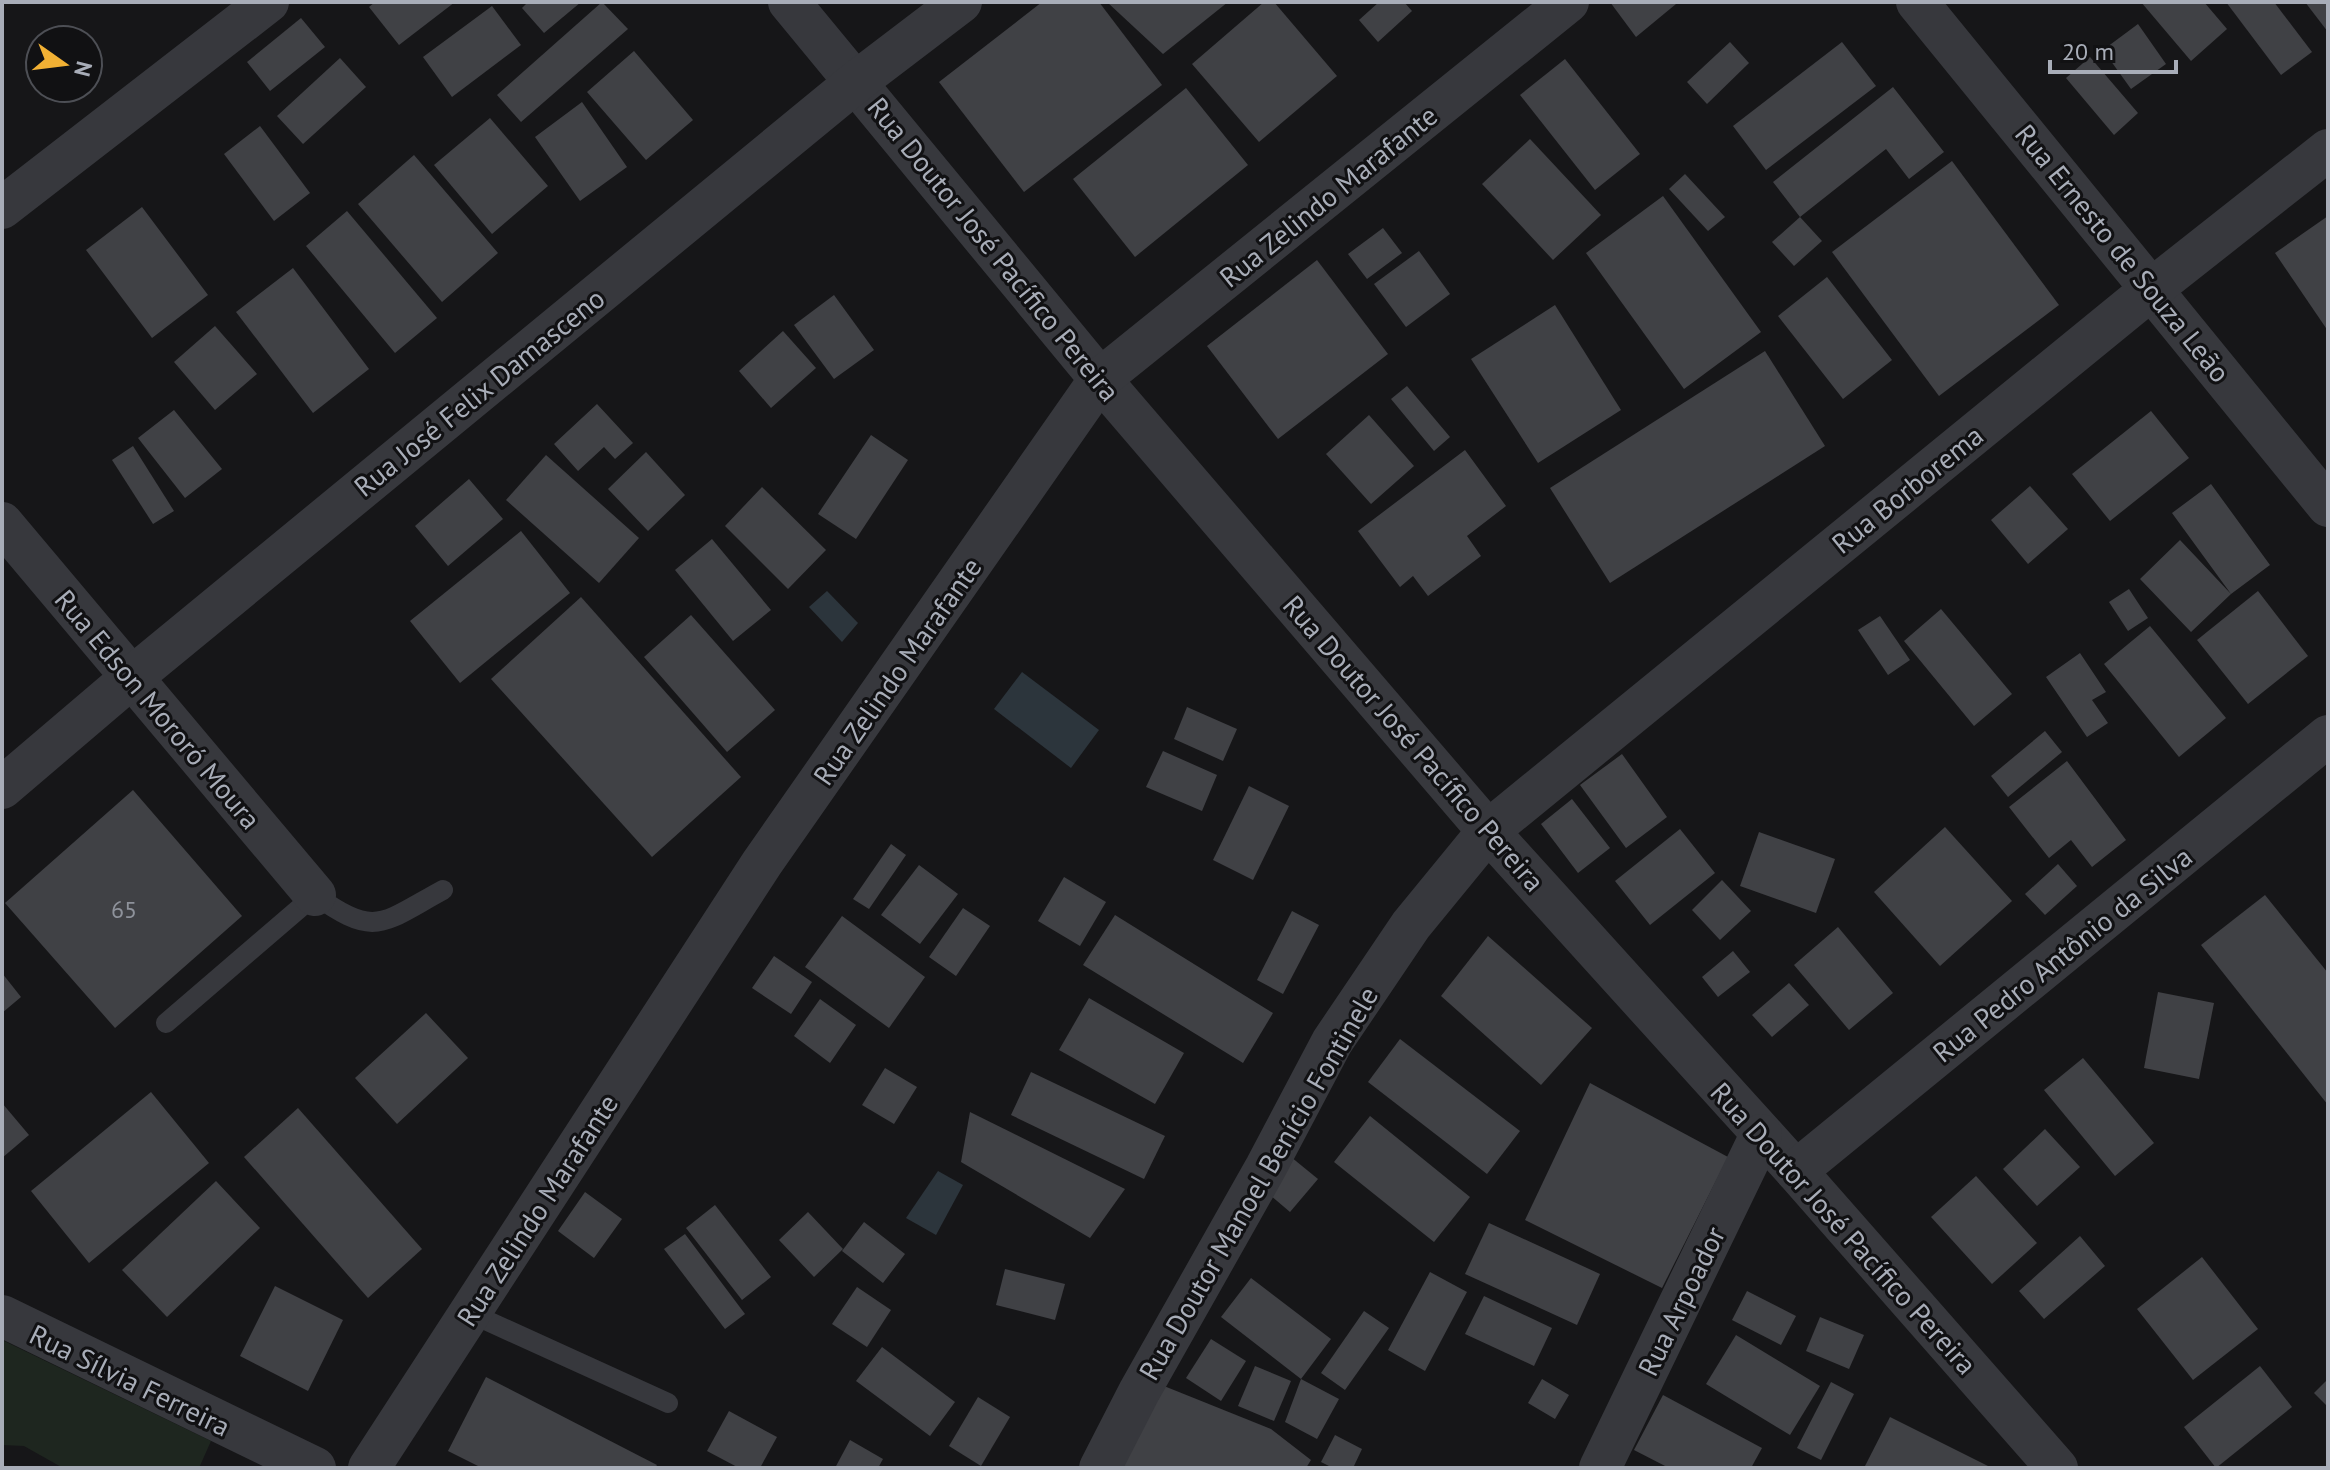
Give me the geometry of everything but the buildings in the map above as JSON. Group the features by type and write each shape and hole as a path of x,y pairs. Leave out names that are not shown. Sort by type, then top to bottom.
{"street":[{"path":"2,208 268,2"},
{"name":"Rua Doutor José Pacífico Pereira","path":"789,2 1100,379 1488,831 1796,1171 2057,1468"},
{"name":"Rua José Felix Damasceno","path":"2,788 131,678 856,82 961,2"},
{"name":"Rua Zelindo Marafante","path":"369,1468 762,863 1100,379 1568,2"},
{"name":"Rua Ernesto de Souza Leão","path":"1917,2 2328,506"},
{"name":"Rua Borborema","path":"1488,831 2153,288 2328,150"},
{"name":"Rua Edson Mororó Moura","path":"2,523 315,895"},
{"name":"Rua Pedro Antônio da Silva","path":"1796,1171 2328,736"},
{"name":"Rua Doutor Manoel Benício Fontinele","path":"1100,1468 1332,1042 1411,925 1488,831"},
{"name":"Rua Arpoador","path":"1600,1468 1761,1135"},
{"name":"Rua Sílvia Ferreira","path":"2,1316 250,1456 315,1468"}],"lane":[{"path":"166,1023 315,895 344,916 369,924 390,919 443,890"},
{"path":"470,1313 668,1403"}],"shaded area":[{"path":"827,591 858,623 842,642 809,607"},
{"path":"1022,672 1099,730 1071,768 994,709"},
{"path":"938,1171 963,1185 936,1235 906,1218"},
{"path":"2,1340 211,1441 199,1468 63,1468 24,1446 2,1445"}]}
